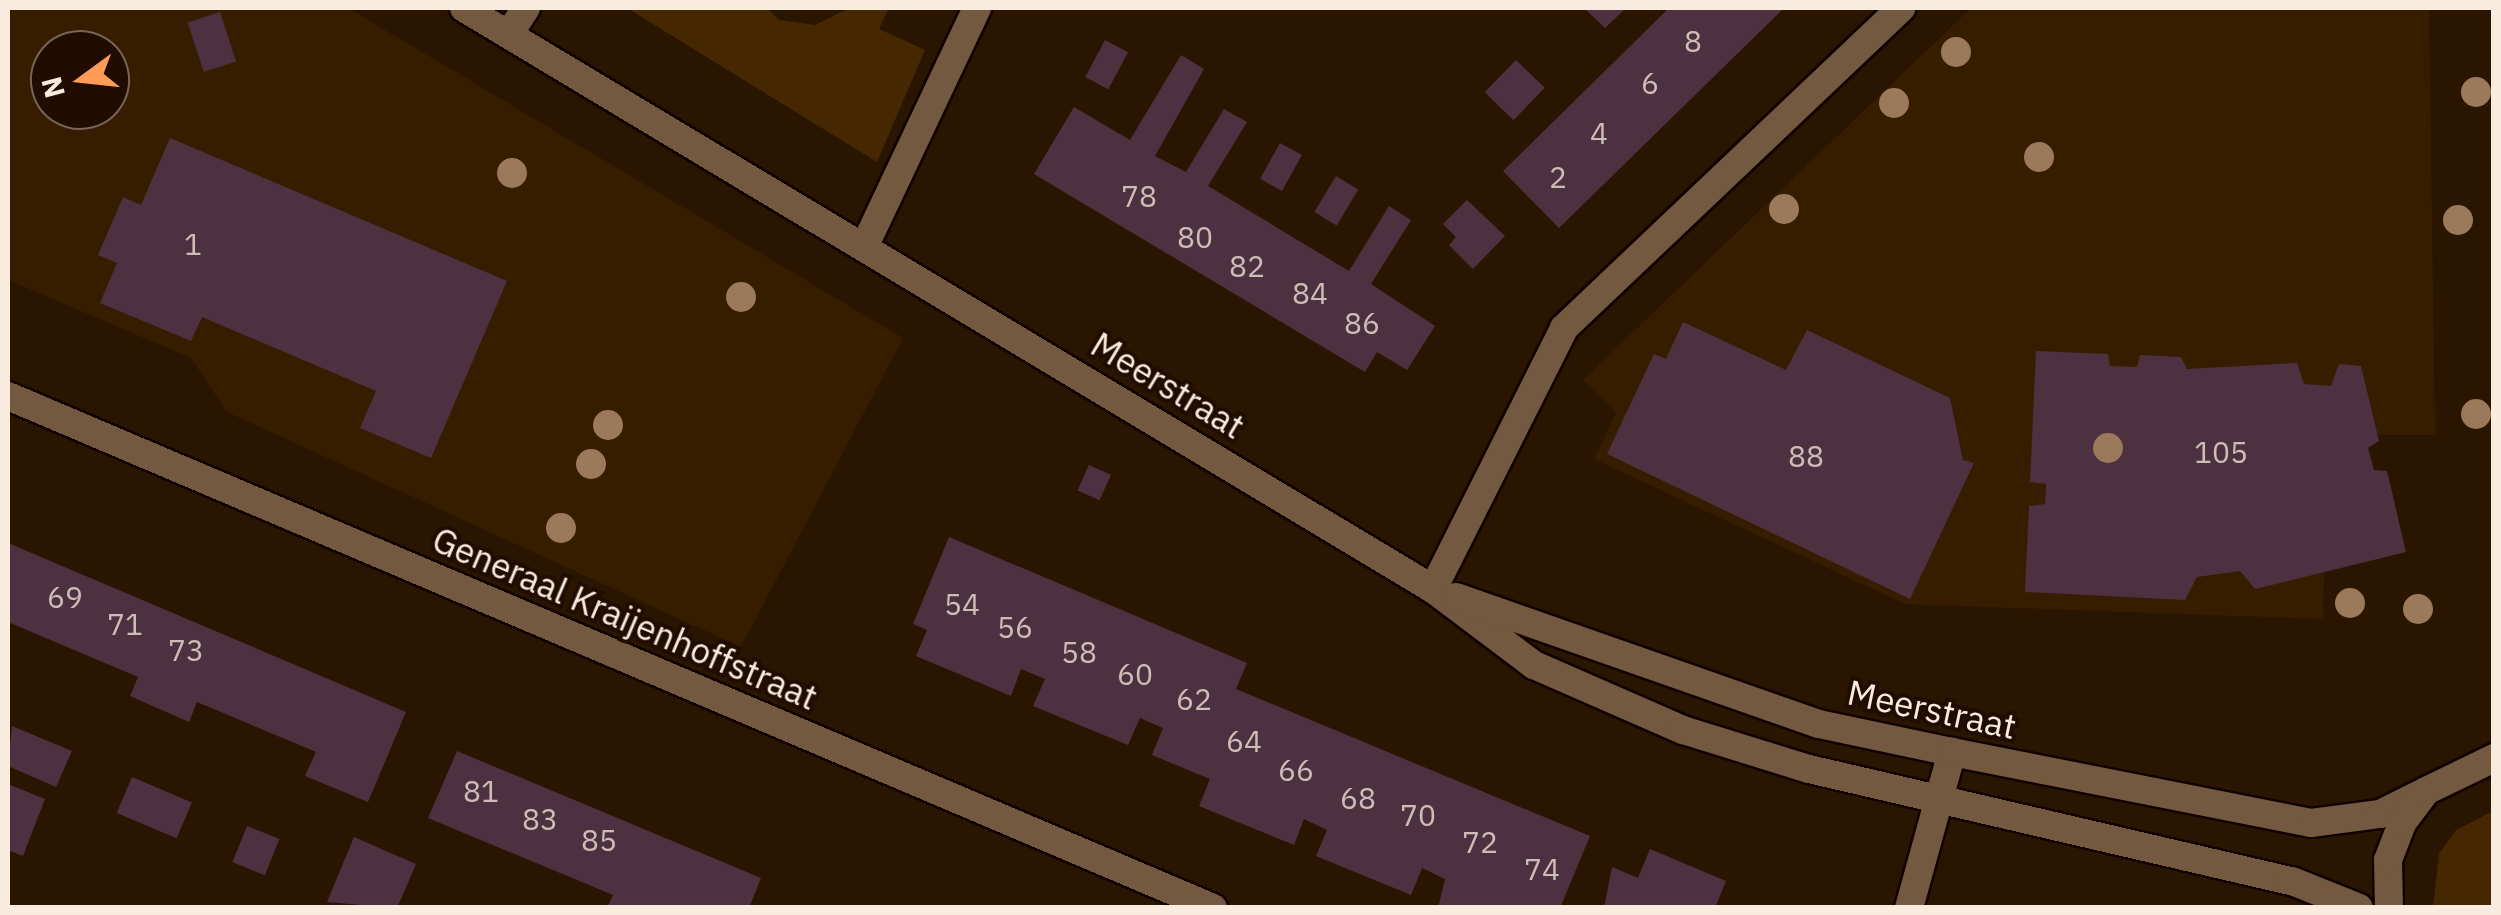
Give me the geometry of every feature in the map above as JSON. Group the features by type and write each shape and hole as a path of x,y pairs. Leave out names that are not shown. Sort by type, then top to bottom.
{"street":[{"name":"Meerstraat","path":"464,8 1433,590 1534,665 1682,730 1942,801 2292,881 2359,908"},
{"path":"509,34 526,8"},
{"path":"864,245 978,8"},
{"path":"1433,590 1564,328 1901,8"},
{"name":"Generaal Kraijenhoffstraat","path":"8,396 1213,908"},
{"name":"Meerstraat","path":"1433,590 1752,703 1952,752 2311,823 2380,814 2494,758"},
{"path":"1909,908 1942,801 1952,752"},
{"path":"2389,908 2388,860 2426,791"}],"shaded area":[{"path":"8,8 348,8 903,338 741,647 227,412 191,358 8,280"},
{"path":"627,8 767,8 779,20 815,25 849,8 889,8 879,29 925,50 877,162"},
{"path":"1971,8 2429,8 2435,435 2327,435 2323,619 1905,604 1594,459 1616,413 1583,380"},
{"path":"2493,811 2493,907 2433,907 2439,854 2456,830"}],"building":[{"path":"1584,8 1626,8 1605,28"},
{"path":"1669,8 1784,8 1559,228 1503,171"},
{"path":"220,12 236,61 204,72 188,23"},
{"path":"1105,40 1128,52 1108,89 1085,77"},
{"path":"1181,55 1204,69 1155,156 1186,172 1224,109 1247,122 1208,186 1349,271 1389,206 1411,220 1371,284 1435,326 1407,370 1377,352 1365,372 1034,174 1074,107 1130,140"},
{"path":"1516,60 1545,88 1514,120 1485,92"},
{"path":"170,138 507,281 431,458 360,428 376,391 202,317 191,341 100,303 117,263 98,255 123,197 141,205"},
{"path":"1280,143 1302,155 1282,191 1260,179"},
{"path":"1336,176 1358,189 1337,225 1314,212"},
{"path":"1467,200 1505,236 1473,269 1449,245 1456,237 1443,224"},
{"path":"1683,322 1786,370 1807,330 1950,398 1963,460 1974,463 1910,599 1607,454 1654,354 1666,359"},
{"path":"2036,351 2108,354 2110,366 2137,367 2140,355 2181,357 2187,369 2297,363 2304,384 2331,386 2339,364 2361,366 2379,441 2368,448 2374,470 2387,471 2406,552 2255,589 2240,571 2197,577 2185,600 2025,592 2029,506 2045,504 2046,484 2030,482"},
{"path":"1089,465 1111,475 1100,500 1078,491"},
{"path":"949,537 1247,663 1236,689 1590,836 1560,908 1438,908 1445,879 1422,868 1411,895 1316,856 1327,830 1304,819 1294,845 1199,806 1210,779 1152,755 1163,728 1140,718 1128,745 1033,706 1045,679 1021,669 1011,696 916,656 927,630 913,624"},
{"path":"8,543 406,712 368,802 305,776 316,752 197,702 189,722 130,696 138,677 8,622"},
{"path":"12,726 72,751 56,787 8,766"},
{"path":"457,751 761,878 749,908 607,908 613,895 428,818"},
{"path":"132,777 192,802 177,838 117,813"},
{"path":"8,784 45,799 23,856 8,850"},
{"path":"247,826 279,839 265,875 232,862"},
{"path":"354,837 416,864 397,908 327,902"},
{"path":"1650,849 1726,881 1715,908 1604,908 1612,867 1638,878"}]}
